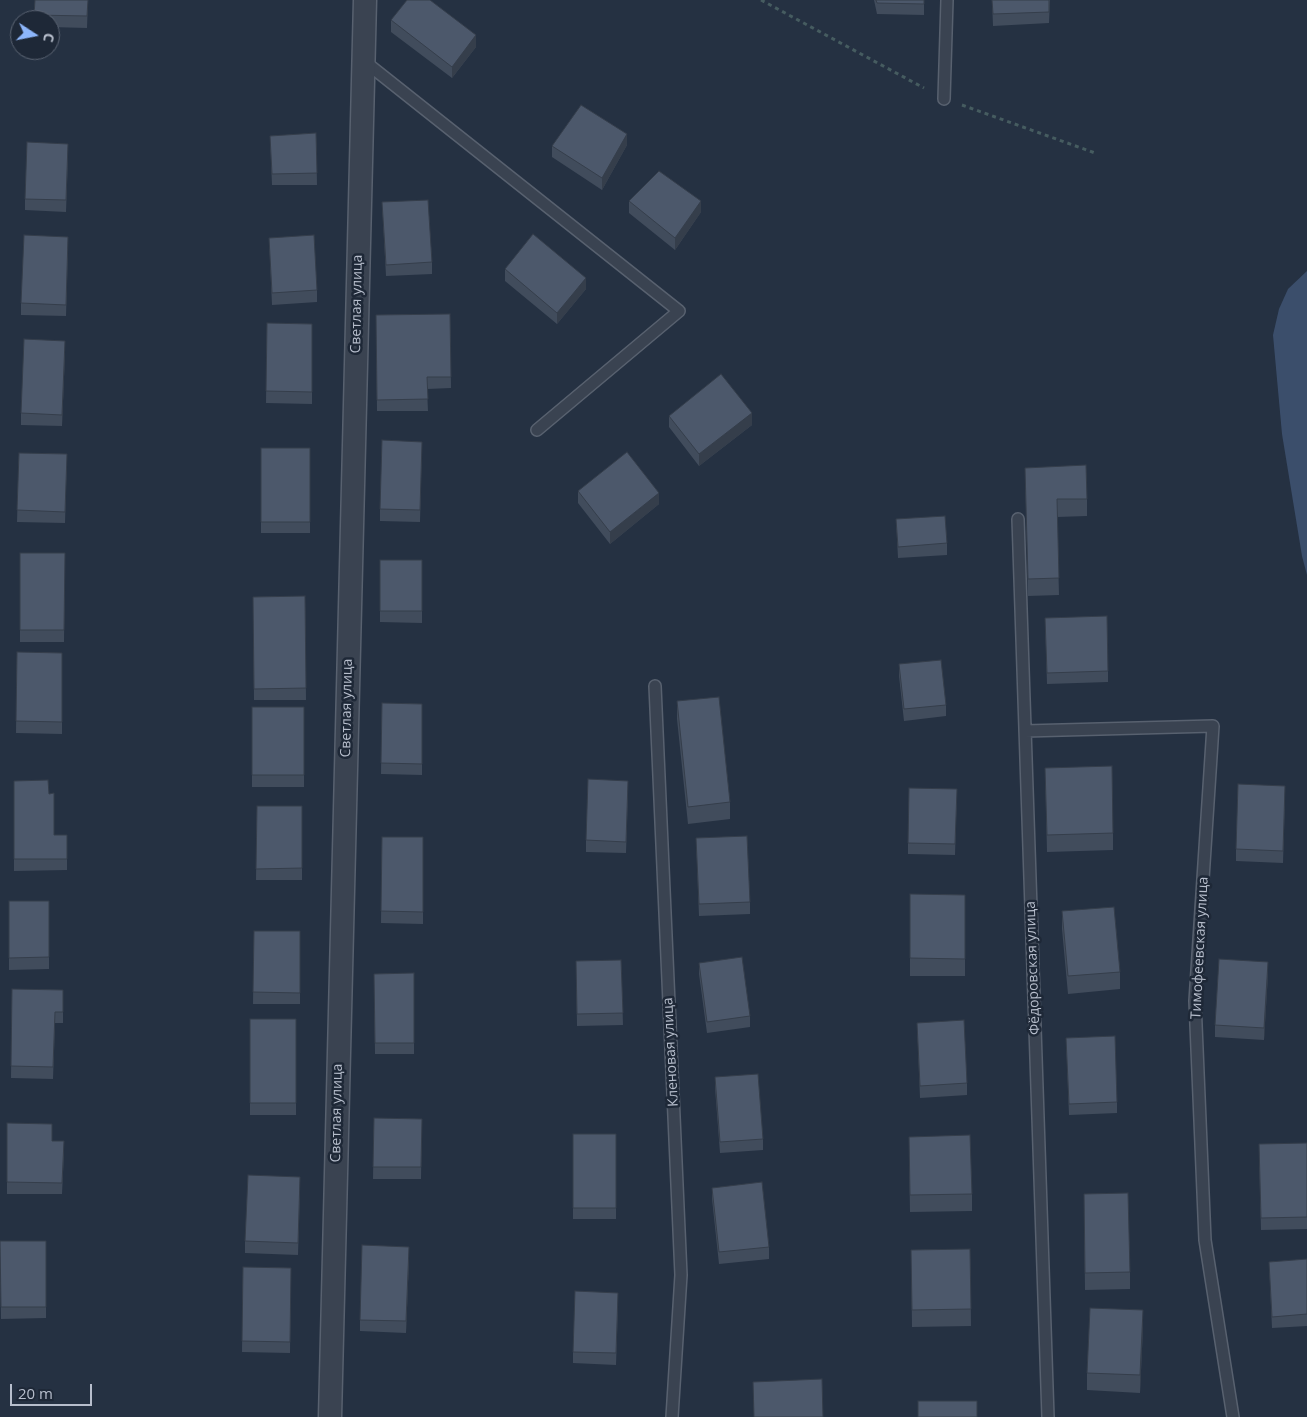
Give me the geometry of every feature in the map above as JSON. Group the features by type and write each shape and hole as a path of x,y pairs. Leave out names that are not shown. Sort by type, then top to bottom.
{"street":[{"name":"Светлая улица","path":"330,1417 365,0"}],"lane":[{"path":"944,99 947,0"},
{"path":"364,61 679,311 537,430"},
{"name":"Фёдоровская улица","path":"1018,519 1048,1417"},
{"name":"Кленовая улица","path":"655,686 681,1275 672,1417"},
{"name":"Тимофеевская улица","path":"1025,731 1213,726 1195,1001 1205,1240 1233,1417"}],"water":[{"path":"1307,271 1307,575 1302,556 1282,434 1273,335 1279,309 1288,289"}],"building":[{"path":"35,0 88,0 87,16 60,15 60,10 34,10"},
{"path":"407,0 430,0 476,35 452,67 391,20"},
{"path":"876,0 924,0 924,4 877,3"},
{"path":"992,0 1049,0 1049,12 993,14"},
{"path":"581,105 627,134 602,178 552,146"},
{"path":"316,133 317,173 272,174 270,136"},
{"path":"27,142 68,144 66,200 25,199"},
{"path":"659,171 701,201 675,238 629,201"},
{"path":"428,200 432,262 386,265 382,202"},
{"path":"533,234 586,278 557,313 505,269"},
{"path":"24,235 68,237 66,305 21,303"},
{"path":"314,235 317,290 272,293 269,238"},
{"path":"450,314 451,377 427,377 428,399 377,400 376,315"},
{"path":"267,323 312,324 312,392 266,391"},
{"path":"24,339 65,341 62,415 21,413"},
{"path":"721,374 752,413 699,454 669,416"},
{"path":"382,440 422,442 420,510 380,509"},
{"path":"261,448 310,448 310,522 261,522"},
{"path":"627,452 659,493 610,532 578,491"},
{"path":"19,453 67,454 65,512 17,510"},
{"path":"1086,465 1087,499 1057,499 1059,578 1028,579 1025,468"},
{"path":"945,516 947,543 898,547 896,519"},
{"path":"20,553 65,553 64,630 20,630"},
{"path":"380,560 422,560 422,611 380,611"},
{"path":"305,596 306,688 254,689 253,597"},
{"path":"1107,616 1108,671 1047,673 1045,618"},
{"path":"17,652 62,653 62,722 16,721"},
{"path":"941,660 946,705 904,709 899,664"},
{"path":"719,697 730,802 688,807 677,701"},
{"path":"382,703 422,704 422,764 381,763"},
{"path":"252,707 304,707 304,775 252,775"},
{"path":"1112,766 1113,833 1047,835 1045,768"},
{"path":"588,779 628,781 626,842 586,840"},
{"path":"48,780 49,794 54,793 54,835 67,835 67,859 14,859 14,781"},
{"path":"1238,784 1285,786 1283,851 1236,849"},
{"path":"909,788 957,789 955,844 908,843"},
{"path":"257,806 302,806 302,868 256,869"},
{"path":"747,836 750,902 699,904 696,838"},
{"path":"382,837 423,837 423,912 381,911"},
{"path":"910,894 965,895 965,959 910,958"},
{"path":"9,901 49,901 49,957 9,958"},
{"path":"1114,907 1120,972 1068,976 1062,911"},
{"path":"254,931 300,931 300,993 253,992"},
{"path":"742,957 750,1016 707,1022 699,963"},
{"path":"1219,959 1268,962 1264,1028 1215,1025"},
{"path":"621,960 623,1013 577,1014 576,961"},
{"path":"414,973 414,1043 375,1043 374,974"},
{"path":"12,989 63,990 63,1012 55,1012 53,1067 11,1066"},
{"path":"250,1019 296,1019 296,1103 250,1103"},
{"path":"964,1020 967,1083 920,1086 917,1023"},
{"path":"1115,1036 1117,1102 1069,1104 1066,1038"},
{"path":"758,1074 763,1139 720,1142 715,1077"},
{"path":"374,1118 422,1119 421,1167 373,1167"},
{"path":"7,1123 52,1124 52,1141 64,1141 62,1183 7,1182"},
{"path":"573,1134 616,1134 616,1208 573,1208"},
{"path":"970,1135 972,1194 910,1195 909,1137"},
{"path":"1307,1143 1307,1217 1261,1218 1259,1144"},
{"path":"248,1175 300,1177 298,1243 245,1241"},
{"path":"762,1182 769,1247 719,1252 712,1188"},
{"path":"1128,1193 1130,1272 1085,1273 1084,1194"},
{"path":"0,1241 46,1241 46,1307 1,1307"},
{"path":"362,1245 409,1247 406,1321 360,1320"},
{"path":"970,1249 971,1309 912,1310 911,1250"},
{"path":"1307,1259 1307,1314 1272,1317 1269,1262"},
{"path":"243,1267 291,1268 290,1342 242,1341"},
{"path":"575,1291 618,1293 616,1353 573,1352"},
{"path":"1090,1308 1143,1310 1140,1375 1087,1373"},
{"path":"822,1379 823,1417 754,1417 753,1382"},
{"path":"918,1401 977,1401 977,1417 918,1417"}]}
